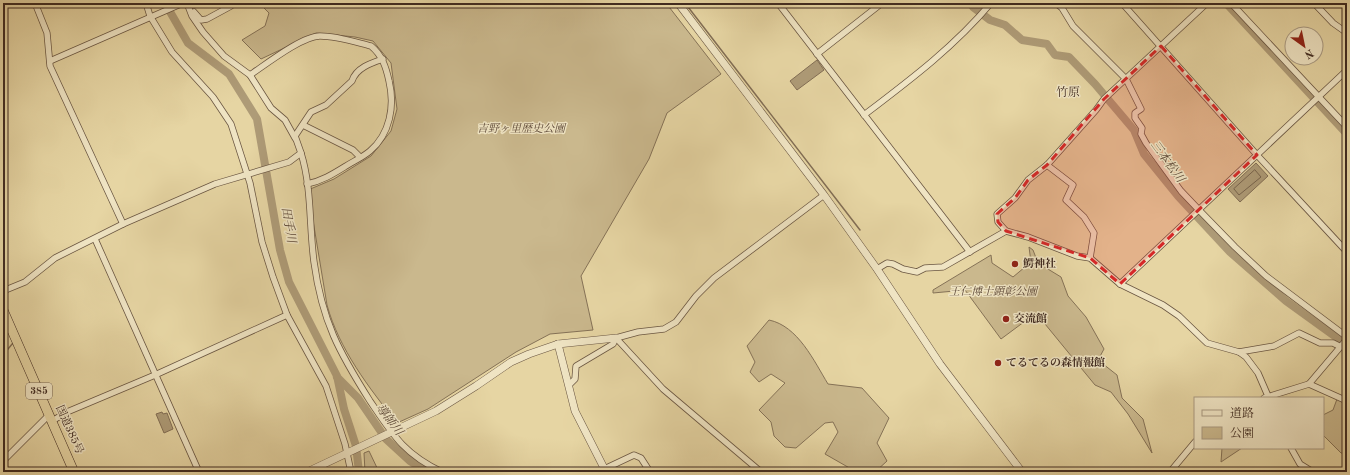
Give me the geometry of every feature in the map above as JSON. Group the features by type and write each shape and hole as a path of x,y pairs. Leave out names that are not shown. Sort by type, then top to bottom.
{"highway":[{"name":"国道385号","path":"3,310 74,472"}],"street":[{"path":"35,3 47,33 50,66 123,224"},
{"path":"146,3 150,16 172,52 213,97 231,124 247,174 262,242 272,277 287,315 326,386 348,454 351,472"},
{"path":"50,61 150,16 183,3"},
{"path":"188,3 201,20 207,19 231,6 229,3"},
{"path":"188,3 196,21 215,47 224,56 250,75 271,108 285,120 296,139 301,153 307,184 314,262 322,307 328,326 352,372 392,433 408,451 426,465 442,472"},
{"path":"678,3 824,195 877,269 940,364 1022,472"},
{"path":"778,3 970,252"},
{"path":"817,54 882,3"},
{"path":"864,115 922,72 979,17 990,3"},
{"path":"1056,3 1062,8 1074,26 1126,79 1140,109 1135,114 1135,118 1142,128 1141,134 1181,191 1235,247 1266,276 1347,338 1309,384 1266,397 1258,373 1246,357 1239,352"},
{"path":"1122,3 1257,155 1347,252"},
{"path":"1207,3 1104,99 1047,165 1028,180 1015,198 997,214 998,222 1006,231 1028,237 1077,256 1090,258 1120,284 1163,305 1179,316 1207,342 1217,347 1239,352 1274,346 1299,333 1320,343 1333,343 1339,346"},
{"path":"1232,3 1347,127"},
{"path":"1314,3 1333,23 1347,33"},
{"path":"250,75 308,39 319,36 371,46 378,52 383,60 392,91 392,109 386,129 377,143 369,151 320,181 307,184"},
{"path":"296,139 295,136 311,112 326,105 352,81 359,70 371,63 383,60"},
{"path":"1120,284 1347,70"},
{"path":"303,125 353,150 360,157"},
{"path":"3,291 25,282 55,258 123,224 215,184 289,162 301,153"},
{"path":"1047,165 1073,185 1066,200 1084,217 1094,233 1090,258"},
{"path":"307,472 348,454 436,411 511,362 558,344 616,338 638,332 664,329 676,322 696,296 714,278 824,195"},
{"path":"877,269 887,263 917,272 925,268 943,267 1006,231"},
{"path":"95,239 199,472"},
{"path":"3,461 51,418 155,375 287,315"},
{"path":"569,385 575,379 576,366 613,344 616,338"},
{"path":"616,338 663,389 761,472"},
{"path":"558,344 575,411 602,471 634,455 641,458 650,472"},
{"path":"1309,384 1347,401"},
{"path":"1288,391 1291,397"},
{"path":"1170,472 1194,443"},
{"path":"1292,449 1300,464 1313,472"}],"highlighted area":[{"path":"1161,46 1257,155 1120,284 1090,258 1006,231 998,222 997,214 1015,198 1028,180 1047,165 1104,99"}],"green space":[{"name":"吉野ヶ里歴史公園","path":"259,3 666,3 721,74 667,113 649,159 581,276 593,330 550,334 516,352 428,409 397,423 356,367 332,321 327,305 308,190 334,179 371,156 391,131 397,109 391,63 373,41 355,37 316,33 261,59 242,40 265,26 269,13"},
{"name":"王仁博士顕彰公園","path":"1029,247 1033,250 1038,263 1061,277 1068,296 1086,317 1104,349 1098,360 1117,375 1122,398 1143,419 1152,453 1128,414 1111,392 1095,385 1036,313 1001,339 965,290 933,293 933,290 991,255 992,263 1013,277 1031,262"},
{"path":"769,320 788,329 797,337 811,355 828,384 862,388 889,418 877,443 887,461 875,472 853,472 853,470 825,454 838,432 833,422 825,423 796,448 785,447 774,436 771,422 759,410 785,383 771,374 759,382 750,372 755,362 747,346"},
{"path":"1337,399 1347,403 1347,454 1341,453 1324,436 1324,414 1333,410"},
{"path":"1222,449 1240,449 1221,462"},
{"path":"369,451 379,472 365,472 364,453"}],"water":[{"path":"817,60 824,70 797,90 790,81"},
{"path":"1256,163 1268,176 1240,202 1228,189"},
{"path":"162,412 163,414 167,413 173,429 164,433 156,414"}],"waterway":[{"name":"田手川","path":"165,3 188,43 229,74 257,119 280,250 289,282 337,376 344,409 356,446 359,472"},
{"path":"685,3 860,230"},
{"name":"三本松川","path":"971,3 973,7 990,20 1005,25 1022,40 1047,44 1055,55 1069,57 1095,84 1134,130 1144,154 1178,196 1230,252 1286,301 1347,345"},
{"path":"1226,3 1347,134"},
{"path":"3,324 6,327"},
{"path":"3,355 13,343"},
{"name":"導師川","path":"337,377 358,398 386,439 410,461 428,472"}],"place":[{"name":"鰐神社","path":"1015,264"},
{"name":"交流館","path":"1006,319"},
{"name":"てるてるの森情報館","path":"998,363"}],"district":[{"name":"竹原","path":"1068,93"}]}
